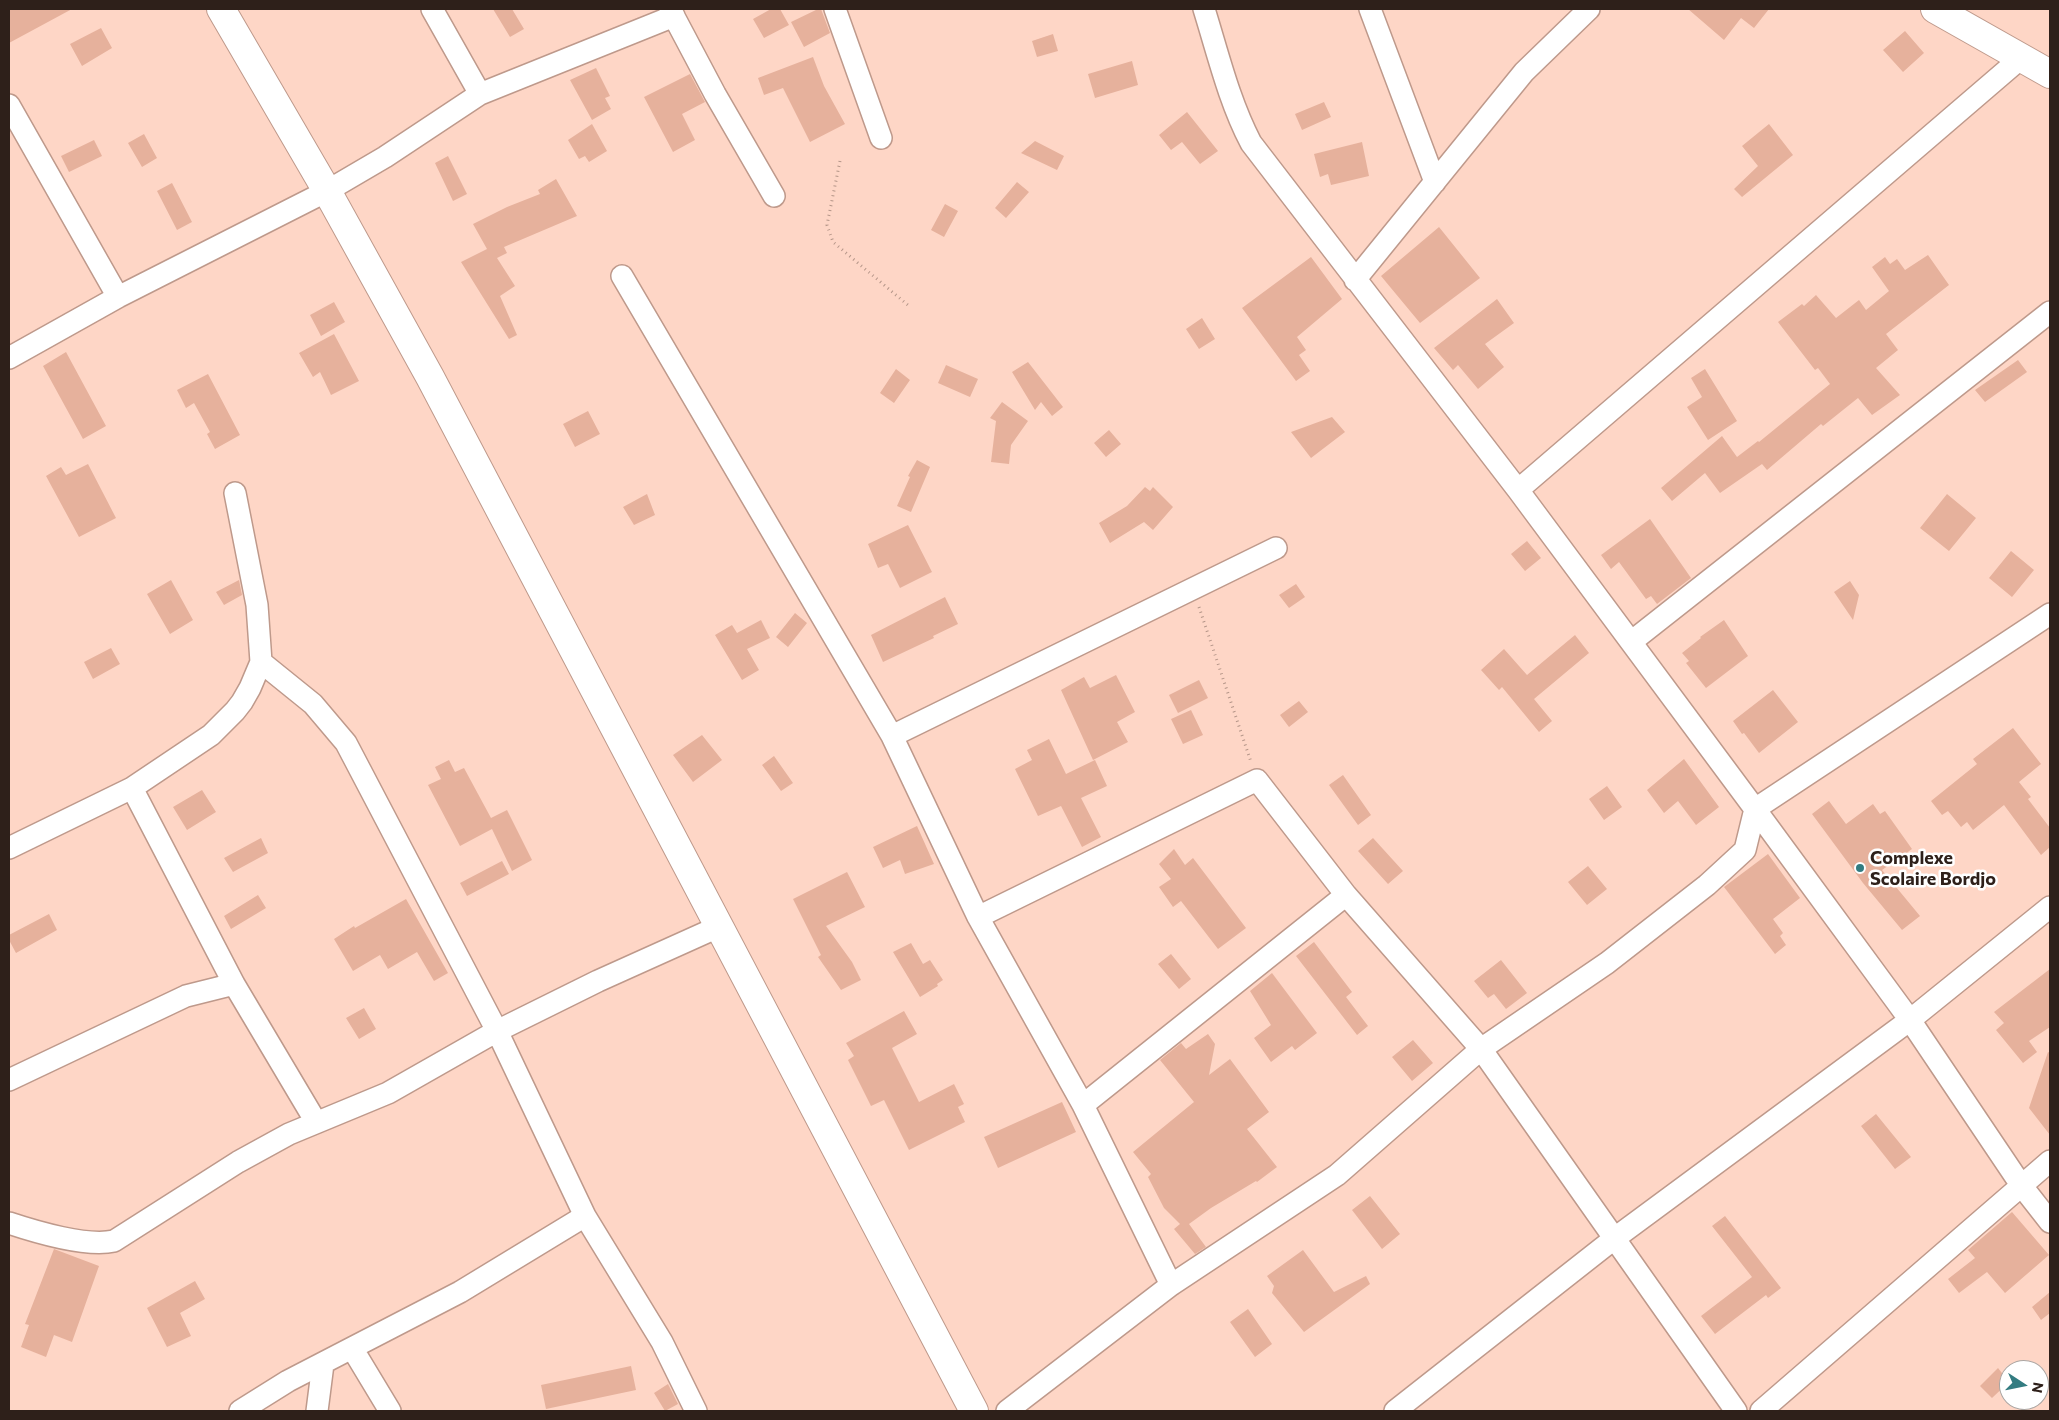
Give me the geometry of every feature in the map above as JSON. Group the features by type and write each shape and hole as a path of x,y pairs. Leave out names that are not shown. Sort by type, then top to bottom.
{"street":[{"path":"221,9 327,191 430,377 974,1411"},
{"path":"432,9 480,94"},
{"path":"835,9 881,138"},
{"path":"1204,9 1240,123 1251,143 1518,490 1756,809 1910,1020 2021,1185 2050,1222"},
{"path":"1370,9 1435,182"},
{"path":"1355,280 1524,72 1589,9"},
{"path":"1935,9 2050,74"},
{"path":"9,358 118,297 327,191 386,157 480,94 672,12 715,94 774,196"},
{"path":"1518,490 2021,58"},
{"path":"9,105 118,297"},
{"path":"622,276 892,736 978,917 1083,1105 1171,1285"},
{"path":"1631,642 2050,312"},
{"path":"9,848 132,788 211,735 235,711 250,688 260,662 257,606 235,494"},
{"path":"892,736 1276,548"},
{"path":"1008,1411 1171,1285 1337,1175 1480,1049 1607,962 1708,885 1745,850 1756,809 2050,614"},
{"path":"260,662 312,704 328,720 346,743 497,1031 585,1216 662,1342 696,1411"},
{"path":"978,917 1258,780 1346,895 1480,1049 1736,1411"},
{"path":"132,788 234,984 316,1122"},
{"path":"1083,1105 1346,895"},
{"path":"1395,1411 1615,1238 1910,1020 2050,907"},
{"path":"9,1222 88,1243 103,1244 114,1241 238,1162 289,1134 388,1093 497,1031 598,981 718,927"},
{"path":"9,1080 186,996 234,984"},
{"path":"1761,1411 2050,1161"},
{"path":"240,1411 288,1381 460,1292 585,1216"},
{"path":"352,1348 390,1411"},
{"path":"317,1411 323,1364"}],"path":[{"path":"840,161 827,225 833,242 909,306"},
{"path":"1193,590 1258,780"}],"building":[{"path":"9,9 72,9 9,43"},
{"path":"493,9 512,9 524,29 510,37"},
{"path":"771,9 780,9 789,25 764,38 753,19"},
{"path":"821,9 830,33 804,47 791,22"},
{"path":"1688,9 1769,9 1754,28 1741,18 1724,40"},
{"path":"101,28 112,48 82,66 70,44"},
{"path":"1905,31 1924,53 1903,72 1883,50"},
{"path":"1053,34 1058,51 1037,57 1032,41"},
{"path":"813,57 824,86 845,124 810,142 783,88 764,95 758,78"},
{"path":"1132,61 1138,85 1095,98 1088,74"},
{"path":"596,68 610,96 605,98 611,109 592,120 570,80"},
{"path":"690,74 705,102 682,114 695,140 673,152 644,97"},
{"path":"1324,102 1331,117 1302,130 1295,114"},
{"path":"1187,112 1218,151 1200,164 1182,142 1171,150 1159,135"},
{"path":"592,124 607,151 589,162 585,156 579,159 568,140"},
{"path":"1769,124 1793,155 1742,197 1734,189 1758,166 1742,146"},
{"path":"144,134 157,158 142,167 128,143"},
{"path":"94,140 102,156 69,172 61,156"},
{"path":"1035,141 1064,156 1057,170 1021,153"},
{"path":"1362,142 1369,176 1331,185 1328,174 1320,177 1314,154"},
{"path":"448,156 467,194 453,201 435,163"},
{"path":"556,179 577,216 504,247 507,253 497,258 515,286 500,296 517,335 509,339 461,262 487,249 473,224 507,207 540,194 538,190"},
{"path":"1017,182 1029,192 1006,218 995,208"},
{"path":"172,183 192,222 177,230 157,191"},
{"path":"945,204 958,211 944,237 931,230"},
{"path":"1439,227 1480,278 1420,323 1381,276"},
{"path":"1928,255 1949,285 1886,334 1898,350 1876,368 1900,395 1872,415 1858,398 1823,426 1821,424 1767,470 1762,464 1720,493 1705,473 1672,501 1661,488 1722,436 1737,457 1759,442 1830,384 1818,368 1815,370 1778,322 1802,304 1804,306 1816,295 1836,318 1859,300 1866,310 1889,291 1872,267 1885,257 1890,264 1897,259 1905,270"},
{"path":"1311,257 1342,299 1297,337 1306,350 1299,355 1310,371 1296,381 1242,308"},
{"path":"1497,299 1514,323 1485,344 1504,367 1478,389 1458,365 1453,370 1434,348"},
{"path":"334,302 345,322 321,336 310,315"},
{"path":"1202,318 1215,339 1199,349 1186,329"},
{"path":"334,334 359,381 331,395 320,372 313,377 299,353"},
{"path":"66,352 106,426 83,439 43,366"},
{"path":"2018,360 2027,372 1985,402 1975,390"},
{"path":"1028,362 1063,407 1052,416 1041,402 1035,410 1012,372"},
{"path":"946,365 978,379 970,397 938,383"},
{"path":"896,369 910,380 894,403 880,393"},
{"path":"1705,369 1737,421 1708,440 1687,407 1702,397 1691,378"},
{"path":"208,374 240,435 215,449 207,434 210,432 194,403 186,408 177,390"},
{"path":"1002,402 1028,421 1011,445 1009,464 991,462 996,421 990,418"},
{"path":"588,411 600,434 575,447 563,424"},
{"path":"1332,417 1345,432 1311,458 1291,432"},
{"path":"1109,430 1121,444 1106,457 1094,443"},
{"path":"917,460 930,467 911,512 897,506 910,477 908,476"},
{"path":"88,464 116,518 79,537 46,476 61,467 66,475"},
{"path":"1145,487 1150,491 1153,487 1173,507 1153,530 1144,522 1110,543 1099,523 1127,506"},
{"path":"647,494 655,515 634,525 623,507"},
{"path":"1947,494 1976,518 1949,551 1920,528"},
{"path":"1650,519 1691,578 1657,604 1651,596 1646,599 1619,562 1611,569 1601,555"},
{"path":"908,525 932,572 900,588 888,564 878,568 868,544"},
{"path":"1527,541 1541,558 1525,571 1511,554"},
{"path":"2011,551 2034,570 2012,597 1989,578"},
{"path":"171,580 193,620 170,634 147,594"},
{"path":"239,580 242,595 224,605 216,592"},
{"path":"1850,581 1859,595 1853,620 1834,592"},
{"path":"1296,584 1305,597 1289,608 1279,595"},
{"path":"945,597 958,624 933,636 934,638 883,662 871,635"},
{"path":"795,613 807,623 788,647 776,637"},
{"path":"761,620 770,638 747,649 759,670 742,680 715,635 732,625 737,633"},
{"path":"1724,620 1748,656 1706,688 1686,663 1689,661 1682,653"},
{"path":"1575,635 1589,653 1534,699 1552,721 1539,732 1502,687 1499,690 1481,670 1504,649 1527,675"},
{"path":"111,648 120,664 93,679 84,662"},
{"path":"1116,675 1135,712 1117,722 1128,742 1093,760 1061,690 1084,677 1090,688"},
{"path":"1199,680 1208,698 1178,713 1169,695"},
{"path":"1773,690 1798,722 1759,753 1733,721"},
{"path":"1299,701 1308,712 1289,727 1280,715"},
{"path":"1191,710 1203,735 1183,744 1171,719"},
{"path":"2013,728 2041,764 2019,782 2031,797 2028,799 2050,828 2050,847 2041,855 2004,805 1973,830 1967,822 1961,827 1948,811 1942,815 1931,801 1977,764 1973,759"},
{"path":"702,735 722,760 693,782 673,755"},
{"path":"1049,739 1066,774 1095,760 1107,786 1081,798 1101,837 1082,847 1061,806 1038,816 1015,769 1032,760 1027,750"},
{"path":"774,756 793,783 781,791 762,765"},
{"path":"1684,759 1719,807 1696,825 1678,801 1664,813 1647,790"},
{"path":"449,760 455,772 464,768 491,818 507,810 532,860 512,871 492,829 460,846 428,785 441,779 435,767"},
{"path":"1343,775 1371,815 1358,825 1329,785"},
{"path":"1607,786 1622,807 1604,820 1589,799"},
{"path":"202,790 216,812 187,830 173,807"},
{"path":"1829,801 1846,824 1873,804 1880,814 1885,811 1912,849 1882,870 1920,916 1902,930 1863,883 1812,814"},
{"path":"917,826 934,864 905,874 900,860 883,868 873,847"},
{"path":"261,838 268,853 233,872 224,858"},
{"path":"1373,838 1403,871 1388,884 1358,851"},
{"path":"1174,849 1185,865 1193,858 1246,928 1218,949 1181,901 1173,907 1159,887 1171,879 1159,864"},
{"path":"1768,854 1800,898 1773,919 1783,933 1780,936 1786,945 1775,954 1724,887"},
{"path":"502,861 509,874 467,896 460,883"},
{"path":"1588,866 1607,889 1587,905 1568,882"},
{"path":"847,872 865,907 826,926 852,962 861,980 841,990 818,957 821,955 793,899"},
{"path":"258,895 266,908 231,929 224,916"},
{"path":"406,899 448,973 434,981 417,952 388,969 380,955 353,971 334,939 354,926 355,928"},
{"path":"49,914 57,930 16,953 9,940 9,935"},
{"path":"1314,942 1352,992 1346,997 1368,1026 1357,1035 1296,956"},
{"path":"911,943 923,964 930,960 943,980 937,984 938,986 920,997 893,952"},
{"path":"1171,954 1191,979 1179,989 1158,964"},
{"path":"1501,960 1527,993 1506,1009 1494,994 1488,998 1474,981"},
{"path":"2050,969 2050,1027 2029,1041 2037,1052 2023,1063 1996,1030 2004,1023 1994,1012"},
{"path":"1272,973 1317,1033 1295,1050 1292,1046 1271,1062 1254,1038 1271,1025 1250,991"},
{"path":"364,1008 376,1029 359,1039 346,1018"},
{"path":"904,1011 917,1034 892,1048 919,1102 954,1084 964,1104 958,1107 965,1122 909,1150 884,1100 871,1106 848,1060 854,1056 846,1043"},
{"path":"1208,1034 1215,1044 1209,1075 1230,1059 1269,1112 1247,1129 1277,1167 1257,1182 1211,1208 1189,1224 1206,1247 1195,1254 1174,1229 1180,1224 1164,1208 1148,1177 1151,1174 1133,1152 1194,1102 1160,1060 1181,1043 1186,1049"},
{"path":"1413,1040 1433,1063 1412,1081 1392,1057"},
{"path":"2048,1052 2050,1053 2050,1135 2029,1108"},
{"path":"1062,1102 1076,1132 998,1168 984,1137"},
{"path":"1876,1114 1911,1157 1895,1169 1861,1126"},
{"path":"1370,1196 1400,1234 1382,1249 1352,1210"},
{"path":"2012,1212 2049,1255 2005,1293 1987,1272 1959,1293 1948,1279 1975,1258 1968,1250"},
{"path":"1725,1216 1781,1288 1768,1298 1766,1295 1715,1334 1701,1316 1752,1277 1712,1226"},
{"path":"54,1249 99,1266 72,1342 54,1335 46,1357 21,1347 29,1325 25,1324"},
{"path":"1303,1250 1334,1292 1366,1276 1370,1284 1304,1332 1272,1293 1274,1286 1267,1276"},
{"path":"195,1281 205,1299 180,1313 191,1336 167,1347 147,1308"},
{"path":"2050,1292 2050,1313 2041,1320 2032,1307"},
{"path":"1248,1309 1272,1344 1255,1357 1230,1322"},
{"path":"631,1366 636,1390 546,1409 541,1385"},
{"path":"1998,1368 1999,1391 1992,1398 1980,1386"},
{"path":"668,1384 678,1404 665,1411 654,1393"}],"place":[{"name":"Complexe Scolaire Bordjo","path":"1860,868"}]}
